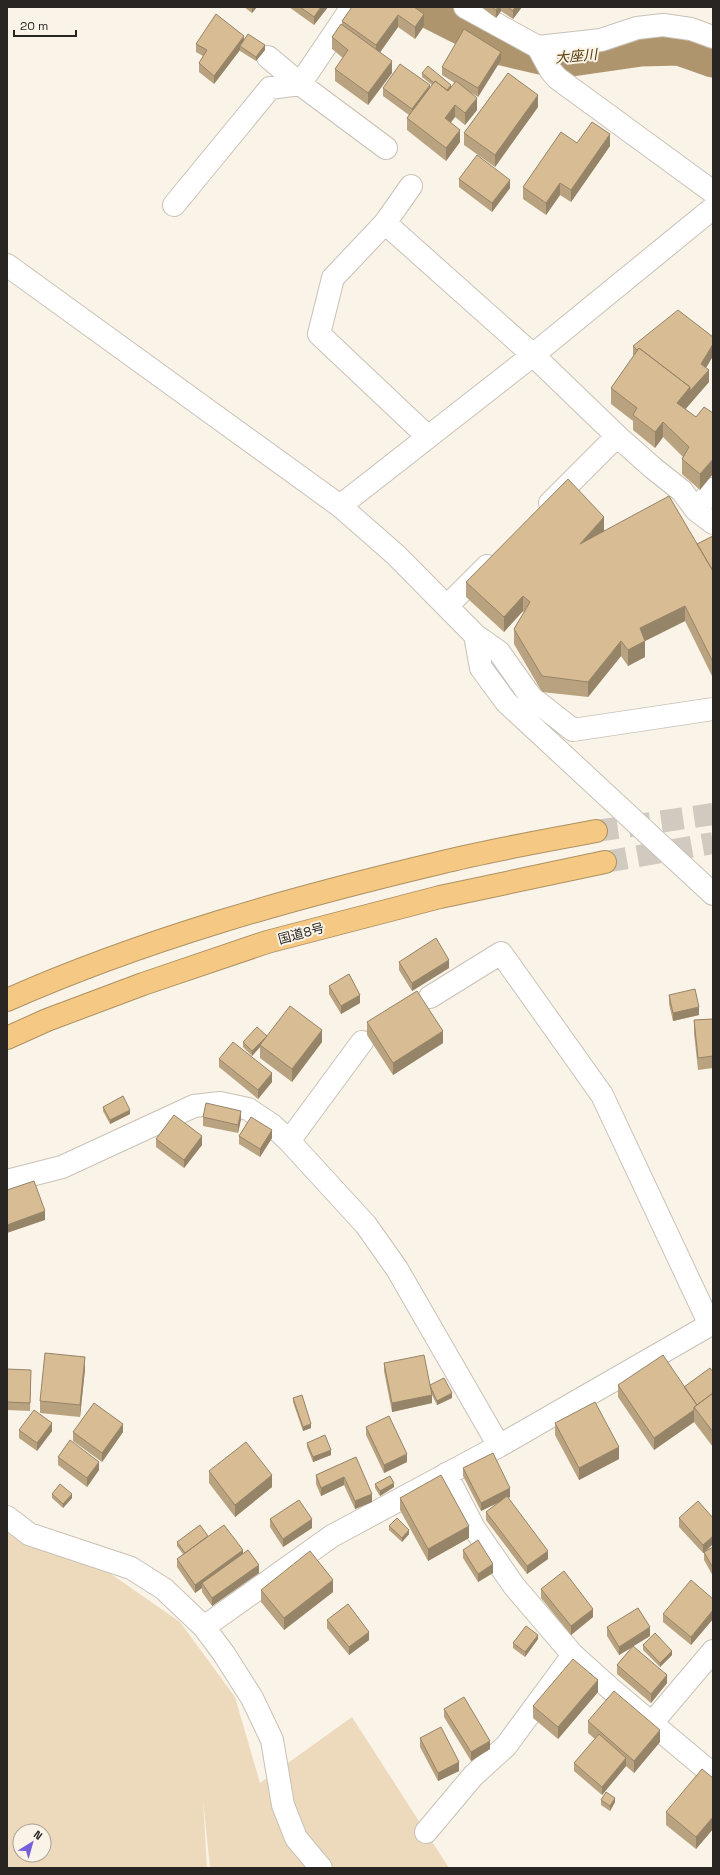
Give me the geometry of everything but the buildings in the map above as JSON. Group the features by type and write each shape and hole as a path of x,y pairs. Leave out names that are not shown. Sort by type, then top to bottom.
{"highway":[{"path":"7,1000 132,952 256,909 440,862 596,831"},
{"name":"国道8号","path":"7,1038 47,1020 143,984 267,942 440,896 605,862"}],"street":[{"path":"174,205 270,88 300,84 352,7"},
{"path":"465,7 538,47 551,71 557,78 713,192"},
{"path":"538,47 601,40 637,28 663,25 691,29 713,37"},
{"path":"268,57 300,84 386,148"},
{"path":"411,186 386,223 333,278 319,334 428,437"},
{"path":"340,506 533,355 713,208"},
{"path":"386,223 533,355 617,436 682,491 696,510 713,523"},
{"path":"7,265 340,506 396,555 476,635 499,652 532,697 572,730 713,709"},
{"path":"538,515 617,436"},
{"path":"696,510 713,489"},
{"path":"448,606 504,549"},
{"path":"476,635 481,668 506,702 713,894"},
{"path":"204,1627 332,1536 499,1446 712,1324 602,1095 501,953 430,997"},
{"path":"289,1142 362,1042"},
{"path":"7,1181 62,1167 194,1106 220,1103 248,1108 272,1125 366,1225 397,1269 499,1446"},
{"path":"446,1474 474,1528 514,1586 573,1655 704,1767 713,1777"},
{"path":"7,1517 29,1534 131,1568 164,1589 204,1627 224,1654 252,1698 272,1740 283,1805 296,1838 321,1868"},
{"path":"652,1723 713,1652"},
{"path":"426,1832 473,1776 506,1746 573,1655"}],"shaded area":[{"path":"7,1532 111,1574 180,1622 235,1697 260,1783 352,1717 449,1868 210,1868 203,1800 207,1868 7,1868"}],"waterway":[{"name":"大座川","path":"423,7 502,47 558,60 641,48 679,47 713,59"}],"tunnel":[{"path":"596,831 713,814"},
{"path":"605,862 713,843"}]}
